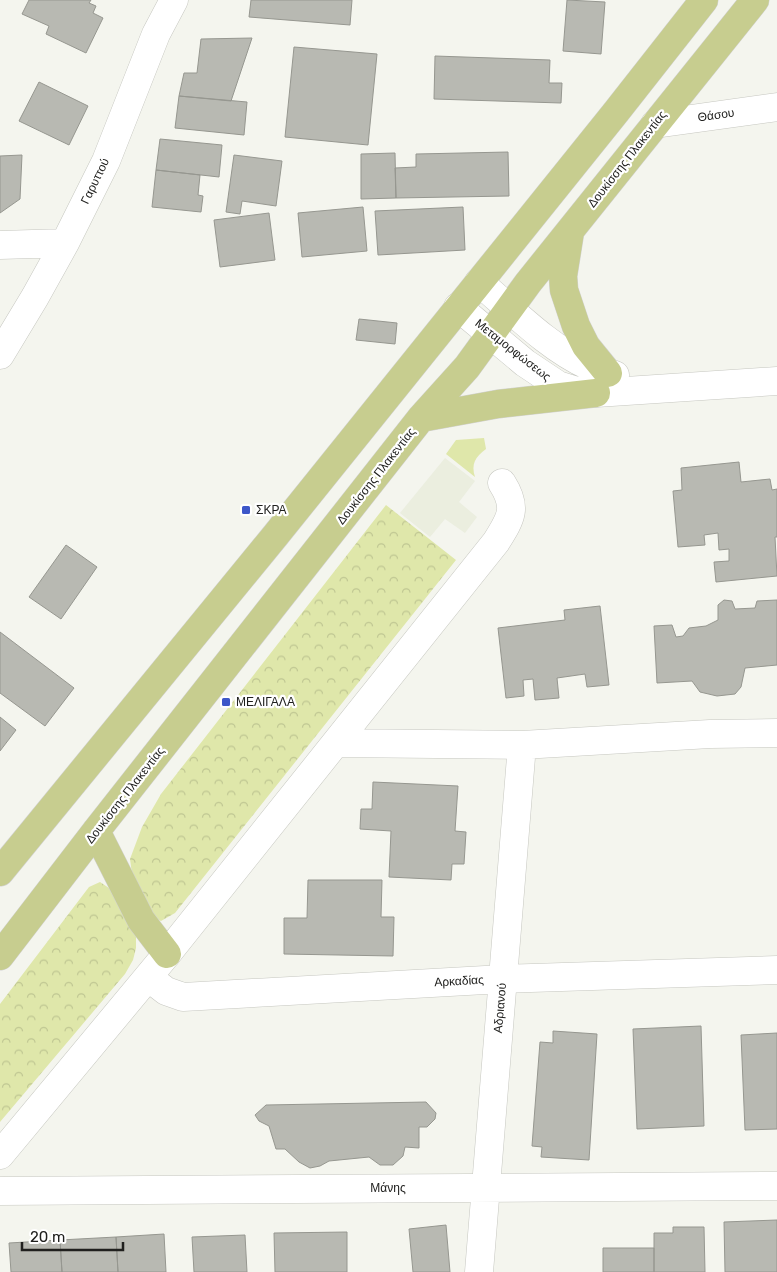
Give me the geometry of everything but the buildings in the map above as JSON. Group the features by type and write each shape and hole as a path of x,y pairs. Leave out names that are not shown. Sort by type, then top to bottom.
{"main road":[{"path":"3,862 275,536 704,0"},
{"name":"Δουκίσσης Πλακεντίας","path":"0,956 421,418 467,367 528,282 755,0"},
{"path":"421,418 602,383 576,326 564,290 563,276 570,231"},
{"path":"96,832 141,920 167,954"}],"street":[{"name":"Γαρυττού","path":"0,355 35,298 106,161 156,34 174,0"},
{"name":"Θάσου","path":"655,124 777,106"},
{"path":"0,245 65,243"},
{"name":"Μεταμορφώσεως","path":"479,282 545,338 590,367 602,383"},
{"name":"Μεταμορφώσεως","path":"458,307 525,363 558,385 574,390 602,383 660,388 777,381"},
{"path":"0,1155 167,954 496,542 506,526 512,511 510,495 502,483"},
{"path":"336,743 522,745 710,734 777,733"},
{"name":"Αδριανού","path":"479,1272 522,745"},
{"name":"Αρκαδίας","path":"148,977 166,991 183,997 503,979 777,970"},
{"name":"Μάνης","path":"0,1191 777,1186"}],"shaded area":[{"path":"445,458 475,481 459,502 477,517 465,533 445,519 430,537 400,513"}],"green space":[{"path":"484,438 486,449 475,461 473,468 475,477 446,454 456,440"},
{"path":"386,505 456,560 175,913 161,921 146,914 134,889 130,859 142,827 161,794"},
{"path":"100,882 109,888 136,935 136,948 133,960 125,974 0,1122 0,1004 89,887"}],"place":[{"name":"ΣΚΡΑ","path":"246,510"},
{"name":"ΜΕΛΙΓΑΛΑ","path":"226,702"}]}
